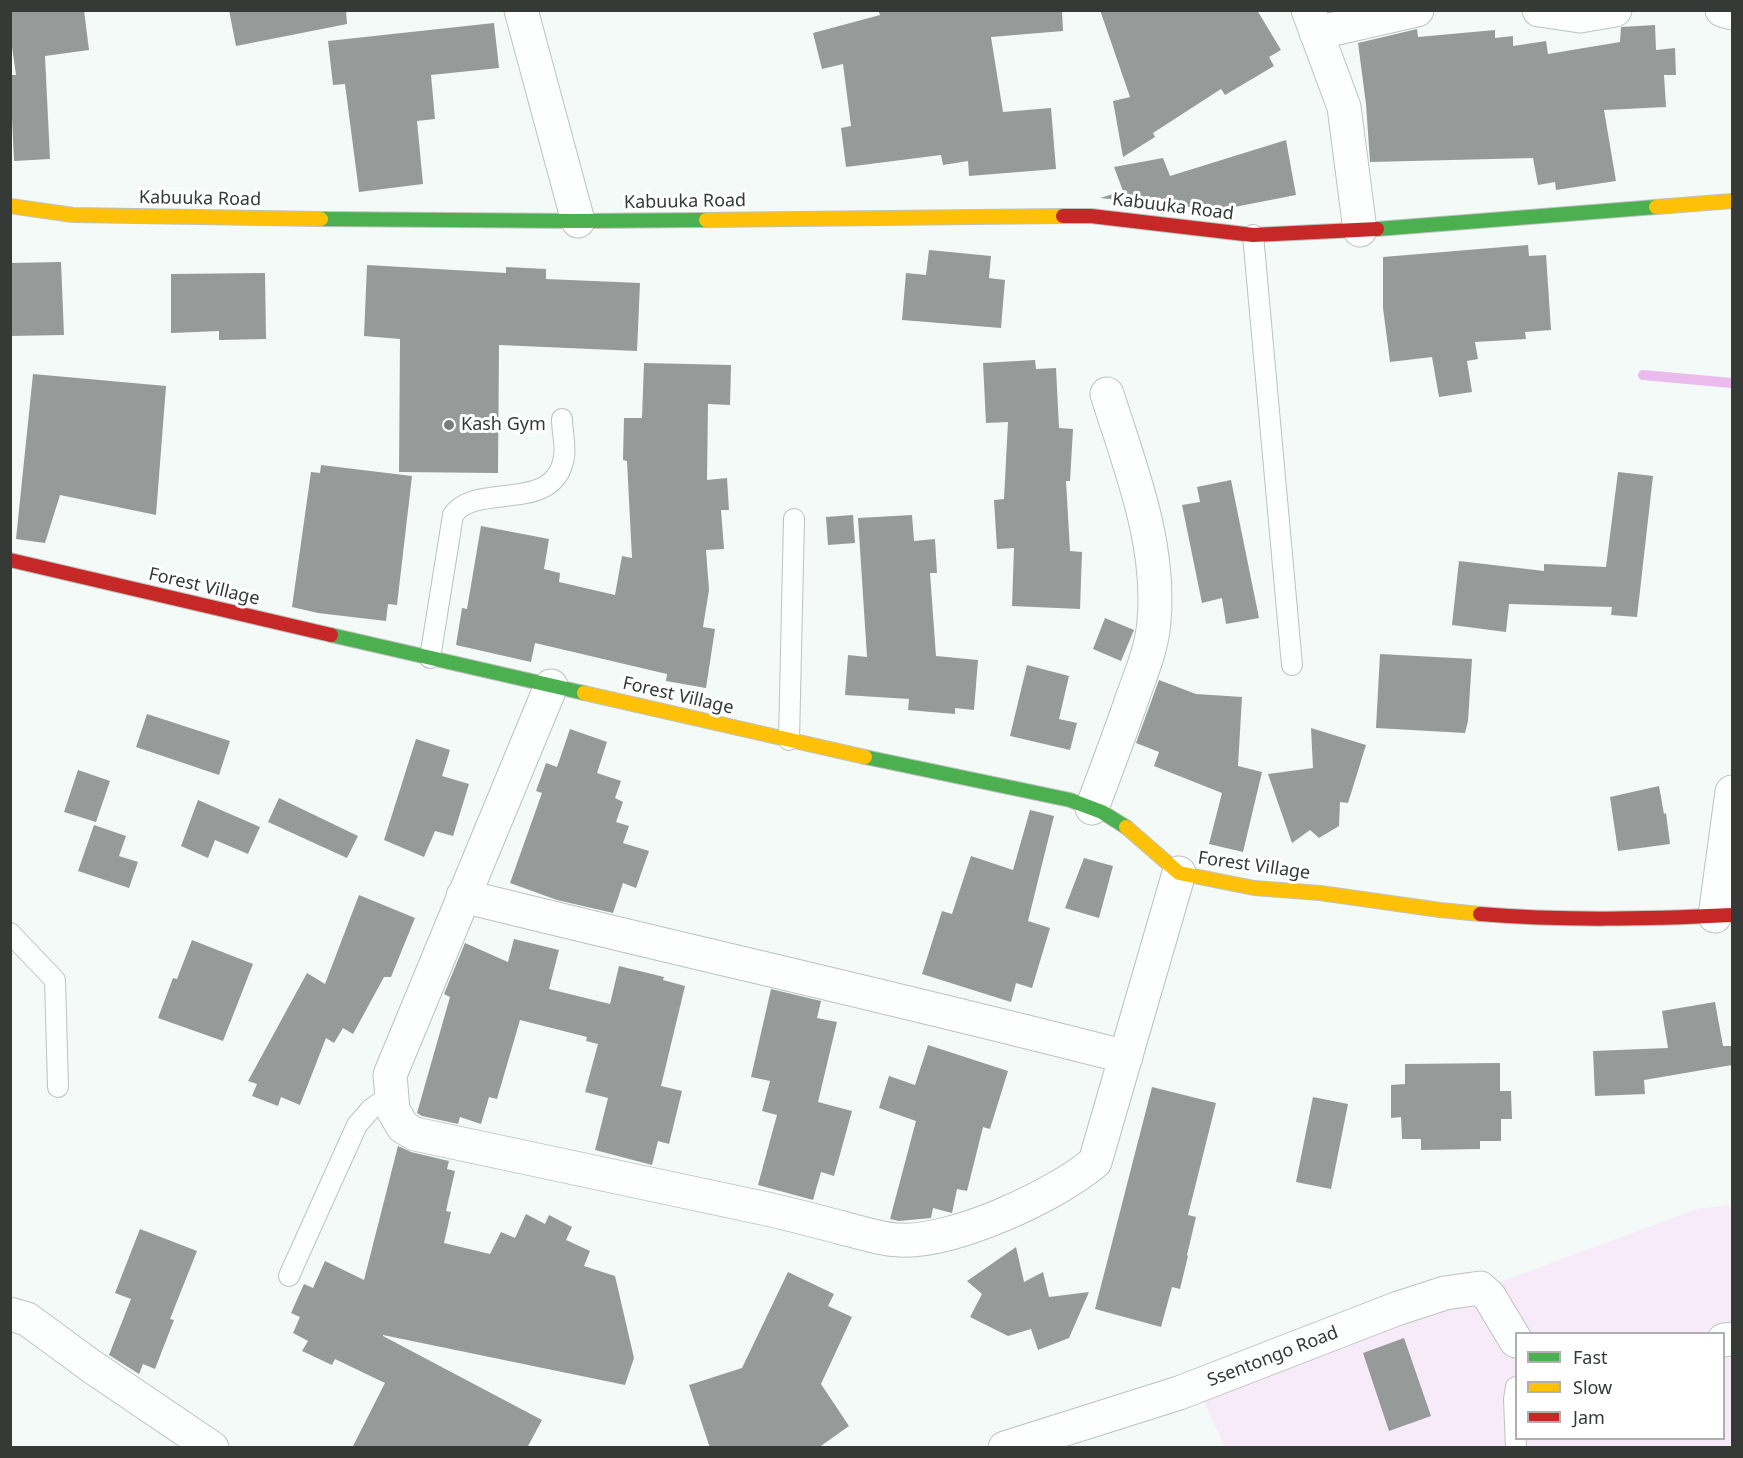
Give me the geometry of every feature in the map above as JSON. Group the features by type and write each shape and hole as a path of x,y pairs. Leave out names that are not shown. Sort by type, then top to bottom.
{"street":[{"path":"521,10 578,222"},
{"path":"1360,230 1344,107 1312,22 1417,10"},
{"path":"1539,10 1580,16 1615,10"},
{"path":"1722,10 1732,13"},
{"name":"Kabuuka Road","path":"10,206 73,215 578,222 1091,216 1253,235 1360,230 1732,201"},
{"path":"1092,808 1148,657 1155,603 1150,542 1139,496 1107,394"},
{"name":"Forest Village","path":"10,560 550,686 936,773 1070,800 1092,808 1126,827 1179,873 1254,888 1320,893 1440,910 1528,918 1657,919 1724,915"},
{"path":"550,686 390,1075 393,1110 402,1127 415,1134 801,1216 884,1238 927,1239 970,1226 1015,1208 1060,1186 1095,1162 1179,873"},
{"path":"1724,915 1732,792"},
{"path":"463,896 1126,1057"},
{"name":"Ssentongo Road","path":"1005,1448 1179,1393 1396,1309 1454,1292 1480,1288 1489,1296 1515,1339"},
{"path":"10,1314 27,1319 91,1366 212,1448"}],"lane":[{"path":"1253,235 1292,665"},
{"path":"430,658 453,515 459,506 465,504 539,491 546,485 558,474 564,456 562,420"},
{"path":"789,740 794,519"},
{"path":"10,933 55,980 58,1087"},
{"path":"289,1276 357,1125 371,1109 390,1095"},
{"path":"1515,1392 1515,1424"}],"shaded area":[{"path":"1732,1205 1732,1447 1225,1447 1200,1393 1697,1209"}],"building":[{"path":"10,10 84,10 89,50 45,56 50,159 14,161 10,75 16,75 10,33"},
{"path":"229,10 346,10 347,24 236,46"},
{"path":"878,10 1062,10 1063,31 991,37 1003,112 1051,108 1056,169 969,176 968,161 943,165 941,155 846,167 841,128 851,126 843,64 822,69 813,33 880,15"},
{"path":"1100,10 1257,10 1281,50 1269,57 1274,66 1225,95 1221,89 1153,133 1155,137 1123,157 1113,101 1130,97"},
{"path":"494,23 499,68 431,75 435,119 417,121 423,184 359,192 345,84 333,85 328,41"},
{"path":"1655,25 1656,50 1675,48 1676,75 1664,75 1666,107 1604,110 1616,181 1556,190 1555,182 1538,185 1533,158 1370,162 1366,104 1358,43 1417,29 1418,37 1495,30 1495,38 1513,36 1513,46 1546,41 1548,54 1620,42 1621,27"},
{"path":"1286,140 1296,195 1219,210 1100,198 1123,191 1114,167 1163,158 1170,176"},
{"path":"1528,245 1529,256 1546,255 1551,330 1525,332 1526,339 1475,342 1478,359 1467,361 1472,392 1439,397 1432,357 1390,362 1383,308 1383,257"},
{"path":"929,250 991,256 989,278 1005,280 1001,328 902,320 906,273 926,275"},
{"path":"61,262 64,335 10,336 10,263"},
{"path":"367,265 506,273 506,267 546,269 546,279 640,283 637,351 499,345 498,473 399,472 400,339 364,336"},
{"path":"265,273 266,339 219,340 219,331 171,333 171,274"},
{"path":"1035,360 1036,369 1056,368 1059,428 1073,429 1070,481 1066,481 1070,551 1082,552 1080,609 1012,606 1014,548 997,549 994,500 1004,499 1008,422 986,423 983,363"},
{"path":"644,363 731,365 730,405 708,404 707,480 727,478 729,510 721,510 724,549 706,550 709,590 703,627 715,629 706,688 666,681 667,674 535,643 531,662 456,645 462,608 467,609 481,526 549,539 544,569 560,573 559,582 615,595 622,556 632,558 627,461 623,460 624,418 642,418"},
{"path":"33,374 166,386 156,515 60,495 45,543 16,539"},
{"path":"321,465 412,476 397,605 388,604 386,621 318,613 292,607 311,472 320,473"},
{"path":"1618,472 1653,476 1637,617 1611,615 1612,607 1509,604 1506,632 1452,625 1459,561 1544,571 1544,564 1606,567"},
{"path":"1231,480 1259,618 1226,624 1222,598 1202,603 1182,505 1200,502 1197,487"},
{"path":"853,515 855,543 828,545 826,517"},
{"path":"912,515 914,541 935,539 937,573 930,573 936,656 978,660 974,710 955,708 955,714 908,710 909,699 845,695 848,655 867,657 858,518"},
{"path":"1105,618 1134,630 1121,661 1093,649"},
{"path":"1380,654 1472,659 1468,721 1465,733 1376,728"},
{"path":"1027,665 1069,676 1059,719 1077,723 1070,750 1010,736"},
{"path":"1159,680 1196,694 1242,697 1238,766 1262,772 1243,852 1209,844 1222,793 1154,766 1159,752 1136,743"},
{"path":"147,714 230,741 219,775 136,747"},
{"path":"1311,728 1366,745 1348,803 1340,802 1339,826 1319,838 1310,830 1292,843 1268,774 1313,768"},
{"path":"570,729 607,742 597,773 621,781 615,798 623,802 616,822 629,826 623,843 649,851 636,888 623,883 613,913 557,900 510,883 542,793 536,791 546,763 557,767"},
{"path":"416,739 450,750 442,776 469,784 453,836 435,831 424,857 384,840"},
{"path":"78,770 110,781 96,822 64,812"},
{"path":"1659,786 1664,814 1666,813 1670,844 1618,851 1610,797"},
{"path":"279,798 358,836 347,858 268,822"},
{"path":"198,800 260,827 248,854 215,840 208,858 181,846"},
{"path":"1030,810 1054,816 1028,921 1050,928 1032,988 1016,983 1011,1002 922,974 942,911 952,914 971,856 1013,870"},
{"path":"94,825 126,836 119,856 138,862 129,888 78,871"},
{"path":"1084,858 1113,866 1099,918 1065,908"},
{"path":"359,895 415,918 391,977 384,977 353,1034 343,1028 334,1043 326,1038 300,1105 281,1097 278,1106 252,1096 257,1084 248,1081 307,973 325,984"},
{"path":"514,939 559,950 549,989 610,1004 619,966 664,977 663,980 685,986 661,1086 682,1091 669,1144 658,1141 652,1165 595,1150 608,1098 585,1092 598,1044 586,1041 587,1037 520,1020 497,1099 489,1097 481,1124 460,1117 458,1124 417,1113 450,997 444,994 465,943 508,962"},
{"path":"192,940 253,964 223,1041 158,1018 173,978 177,979"},
{"path":"771,989 821,1001 817,1018 837,1022 818,1102 852,1111 834,1176 821,1172 813,1200 758,1185 777,1115 762,1111 770,1081 751,1077"},
{"path":"1715,1002 1723,1046 1732,1046 1732,1065 1644,1080 1645,1094 1595,1096 1593,1051 1668,1048 1662,1011"},
{"path":"928,1045 1008,1071 990,1129 983,1127 967,1191 957,1189 952,1213 933,1208 931,1218 899,1221 890,1219 916,1121 879,1108 889,1076 915,1085"},
{"path":"1500,1063 1500,1091 1511,1091 1512,1119 1501,1119 1501,1141 1480,1141 1480,1149 1421,1150 1421,1139 1402,1139 1401,1117 1391,1118 1391,1085 1405,1084 1405,1064"},
{"path":"1152,1087 1216,1103 1188,1215 1196,1217 1180,1289 1172,1287 1161,1327 1095,1309"},
{"path":"1313,1097 1348,1104 1331,1189 1296,1182"},
{"path":"398,1146 411,1152 449,1161 447,1169 455,1171 446,1211 451,1212 444,1243 490,1254 501,1232 515,1238 526,1214 545,1224 549,1215 572,1227 566,1240 590,1251 584,1266 615,1276 634,1358 625,1385 383,1335 542,1420 527,1448 352,1448 385,1383 335,1359 332,1365 302,1351 308,1341 293,1333 300,1317 291,1313 304,1284 313,1288 325,1261 364,1280"},
{"path":"140,1229 197,1251 170,1319 174,1320 155,1369 143,1364 139,1374 109,1355 131,1299 115,1293"},
{"path":"1016,1247 1024,1282 1043,1272 1049,1297 1089,1292 1069,1338 1038,1350 1031,1329 1008,1336 970,1317 982,1294 967,1281"},
{"path":"788,1272 834,1294 828,1306 852,1317 821,1384 849,1426 818,1448 710,1448 689,1385 742,1368"},
{"path":"1404,1338 1431,1416 1389,1431 1363,1353"}],"waterway":[{"path":"1643,375 1732,383"}],"traffic: fast":[{"path":"1377,229 1656,207"},
{"path":"321,219 706,220"},
{"path":"331,635 584,693"},
{"path":"865,757 1070,800 1102,812 1126,827"}],"traffic: slow":[{"path":"1656,207 1732,201"},
{"path":"10,206 73,215 321,219"},
{"path":"706,220 1063,216"},
{"path":"584,693 865,757"},
{"path":"1126,827 1179,873 1254,888 1320,893 1480,914"}],"traffic: jam":[{"path":"1063,216 1091,216 1253,235 1377,229"},
{"path":"10,560 331,635"},
{"path":"1480,914 1606,919 1732,915"}],"place":[{"name":"Kash Gym","path":"449,425"}]}
